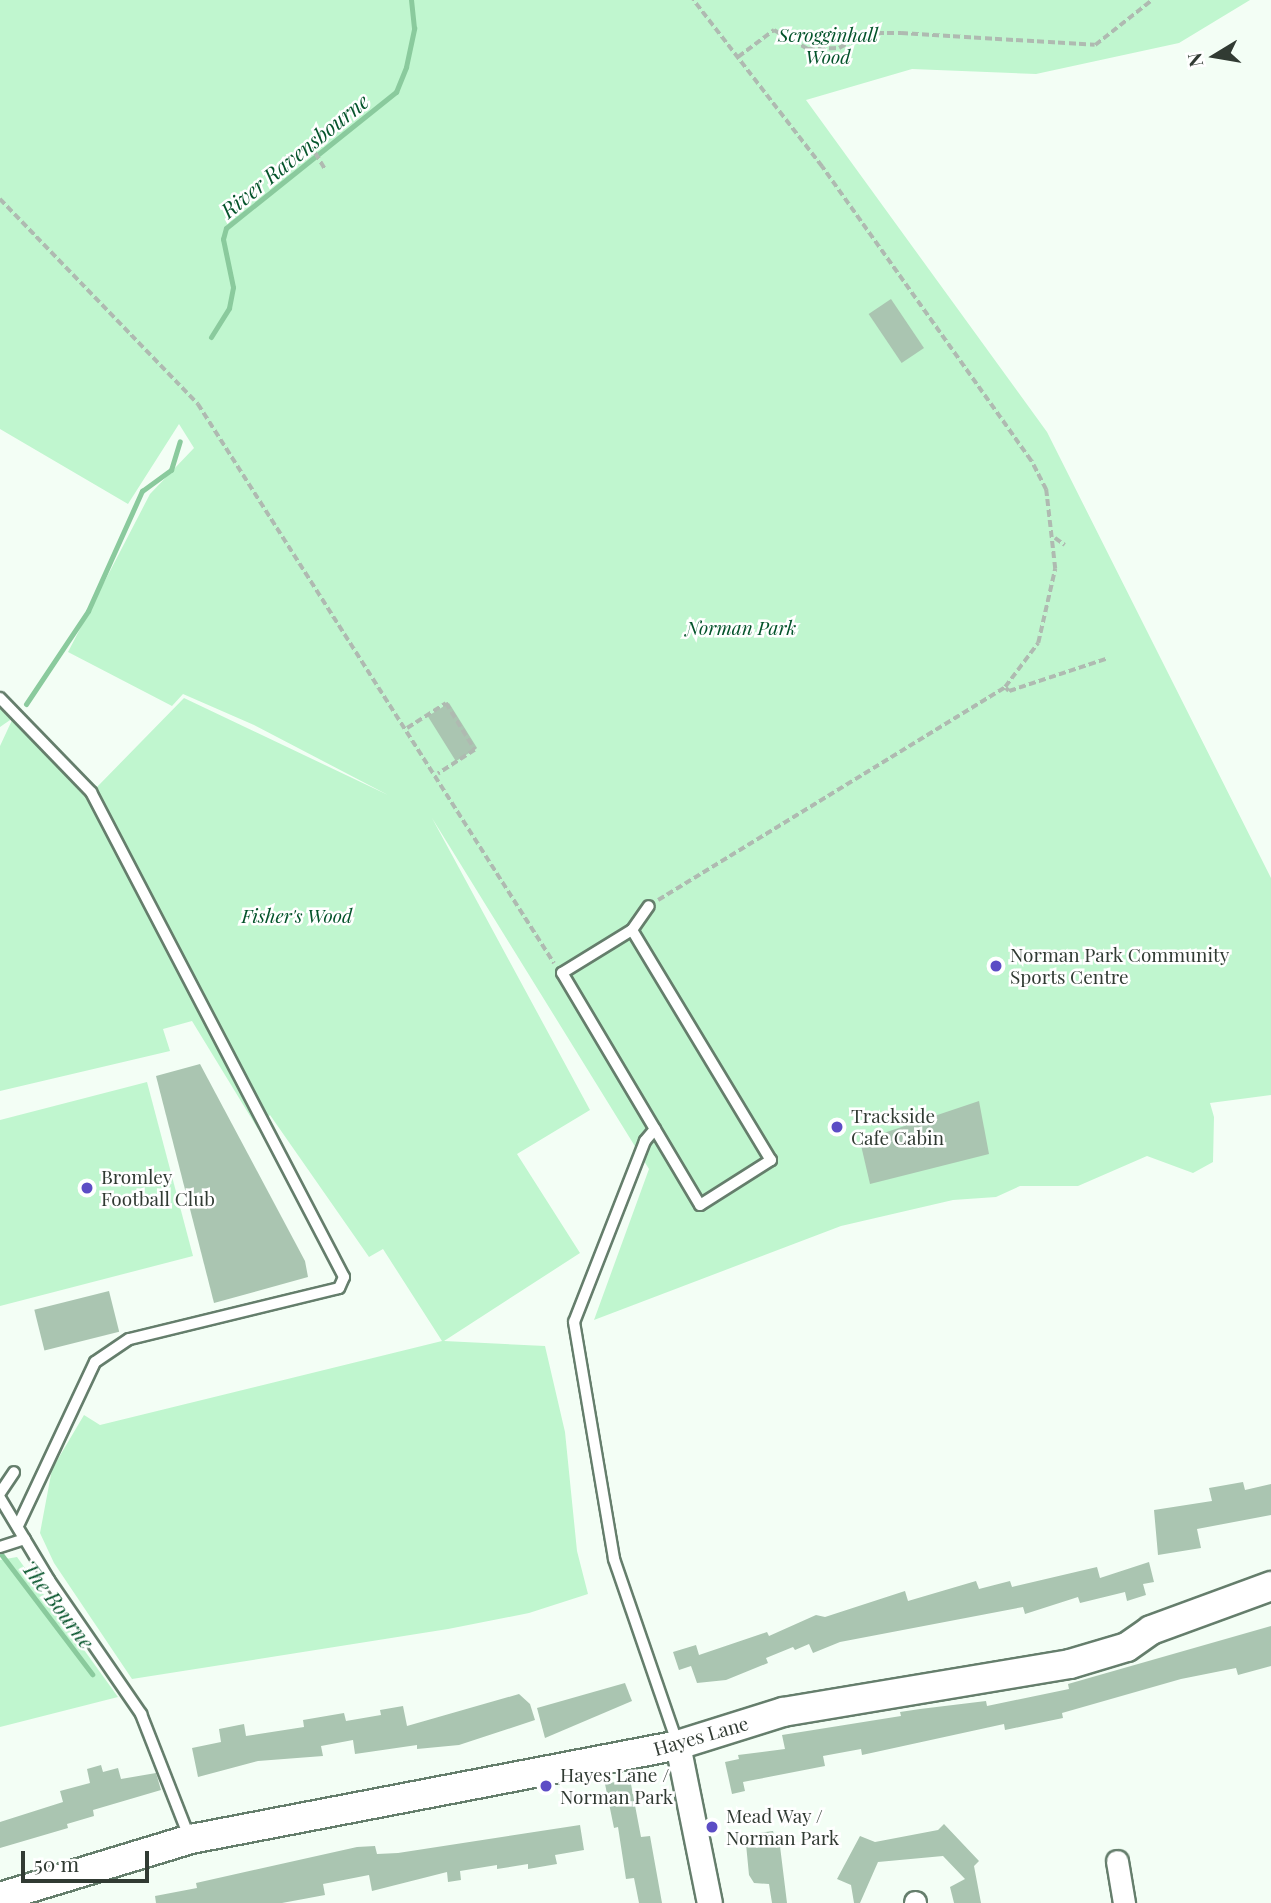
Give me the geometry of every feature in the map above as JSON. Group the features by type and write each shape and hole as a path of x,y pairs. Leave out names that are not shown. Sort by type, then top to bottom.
{"main road":[{"name":"Hayes Lane","path":"0,1897 191,1839 678,1745 783,1712 1070,1664 1127,1647 1151,1630 1271,1586"}],"street":[{"path":"678,1745 710,1903"},
{"path":"1116,1861 1124,1903"}],"lane":[{"path":"0,698 91,792 344,1277 339,1288 129,1339 95,1363 18,1526"},
{"path":"632,930 771,1160 701,1205 562,973 632,930 649,906"},
{"path":"655,1129 645,1141 574,1322 614,1559 678,1745"},
{"path":"14,1472 0,1495 25,1539 141,1714 191,1839"},
{"path":"0,1547 25,1539"}],"path":[{"path":"649,906 1005,687 1029,658 1045,623 1055,569 1055,538 1045,490 1031,461 822,167 693,0"},
{"path":"738,57 774,30 808,49 839,48 866,33 1095,45 1152,0"},
{"path":"310,144 325,170"},
{"path":"0,199 198,404 438,774 562,973"},
{"path":"1055,538 1065,545"},
{"path":"1005,687 1009,691 1106,659"},
{"path":"407,728 446,703 475,750 438,774"}],"green space":[{"name":"Norman Park","path":"0,0 1250,0 1179,43 1036,74 912,69 806,100 1047,432 1271,878 1271,1095 1210,1103 1214,1117 1213,1162 1193,1173 1147,1156 1078,1186 1020,1186 996,1197 953,1200 841,1226 594,1320 649,1169 432,818 590,1110 517,1154 580,1253 444,1341 545,1346 565,1432 577,1551 588,1594 529,1613 448,1629 132,1679 54,1563 40,1533 52,1469 84,1415 100,1425 442,1341 383,1249 369,1257 270,1115 258,1129 192,1021 163,1029 170,1051 0,1091 0,746 13,718 0,727 0,704 14,716 24,714 97,787 184,698 388,795 254,725 183,694 172,706 68,652 150,494 194,448 179,424 128,504 0,429"},
{"name":"Bromley Football Club","path":"147,1082 193,1256 0,1306 0,1120"},
{"path":"17,1557 118,1697 0,1727 0,1560"}],"building":[{"path":"891,299 924,348 902,363 869,314"},
{"path":"449,703 477,748 456,761 428,716"},
{"path":"200,1064 305,1261 308,1277 214,1303 156,1076"},
{"path":"979,1101 989,1154 870,1184 860,1141"},
{"path":"109,1291 119,1332 44,1350 34,1310"},
{"path":"1243,1482 1245,1490 1271,1484 1271,1515 1197,1529 1201,1548 1158,1555 1154,1510 1212,1501 1209,1488"},
{"path":"1149,1562 1154,1582 1143,1584 1146,1595 1127,1601 1125,1592 1080,1603 1078,1597 1025,1614 1023,1607 840,1642 813,1653 809,1644 795,1650 793,1647 766,1658 768,1663 726,1680 697,1683 691,1666 679,1670 673,1652 696,1645 699,1655 767,1632 769,1636 816,1615 825,1617 905,1591 908,1601 976,1581 979,1589 1010,1581 1012,1587 1097,1567 1100,1578"},
{"path":"1271,1626 1271,1666 1238,1675 1236,1668 1181,1679 1062,1713 1063,1718 1005,1730 1004,1724 862,1755 861,1749 823,1756 825,1766 743,1782 745,1791 732,1794 725,1762 739,1759 738,1755 785,1749 782,1735 901,1716 900,1712 986,1701 987,1706 1069,1689 1068,1684"},
{"path":"625,1683 632,1701 545,1738 537,1708"},
{"path":"519,1694 530,1704 535,1720 459,1745 417,1749 417,1745 355,1754 353,1740 321,1746 323,1756 258,1761 198,1777 192,1748 221,1742 219,1729 244,1724 246,1736 304,1727 303,1720 344,1713 346,1721 381,1715 380,1710 403,1706 407,1726"},
{"path":"101,1765 103,1772 118,1768 121,1779 156,1773 161,1790 93,1810 94,1816 67,1824 68,1828 0,1848 0,1822 63,1802 60,1791 90,1783 87,1769"},
{"path":"630,1779 641,1837 650,1836 662,1903 639,1903 634,1878 626,1879 618,1827 614,1828 605,1784"},
{"path":"944,1824 979,1861 974,1866 981,1903 954,1903 950,1887 965,1879 943,1856 878,1862 860,1903 854,1903 851,1885 837,1879 860,1836 875,1842 938,1830"},
{"path":"580,1825 584,1850 555,1855 557,1864 528,1869 528,1864 497,1869 497,1865 460,1871 461,1880 448,1882 447,1872 372,1891 369,1875 323,1884 325,1895 282,1903 156,1903 155,1896 197,1888 196,1883 357,1847 375,1846 377,1854 398,1853"},
{"path":"773,1831 775,1839 779,1838 787,1903 772,1903 769,1884 754,1883 749,1875 746,1844 760,1842 759,1833"}],"waterway":[{"name":"River Ravensbourne","path":"211,337 229,308 233,287 223,239 226,228 396,92 406,67 414,28 411,0"},
{"name":"River Ravensbourne","path":"26,704 88,611 142,491 171,470 180,441"},
{"name":"The Bourne","path":"1,1554 92,1674"}],"place":[{"name":"Norman Park Community Sports Centre","path":"996,966"},
{"name":"Trackside Cafe Cabin","path":"837,1127"},
{"name":"Bromley Football Club","path":"87,1188"},
{"name":"Hayes Lane / Norman Park","path":"546,1786"},
{"name":"Mead Way / Norman Park","path":"712,1827"}],"park label":[{"name":"Scrogginhall Wood","path":"828,46"},
{"name":"Fisher's Wood","path":"297,916"}]}
